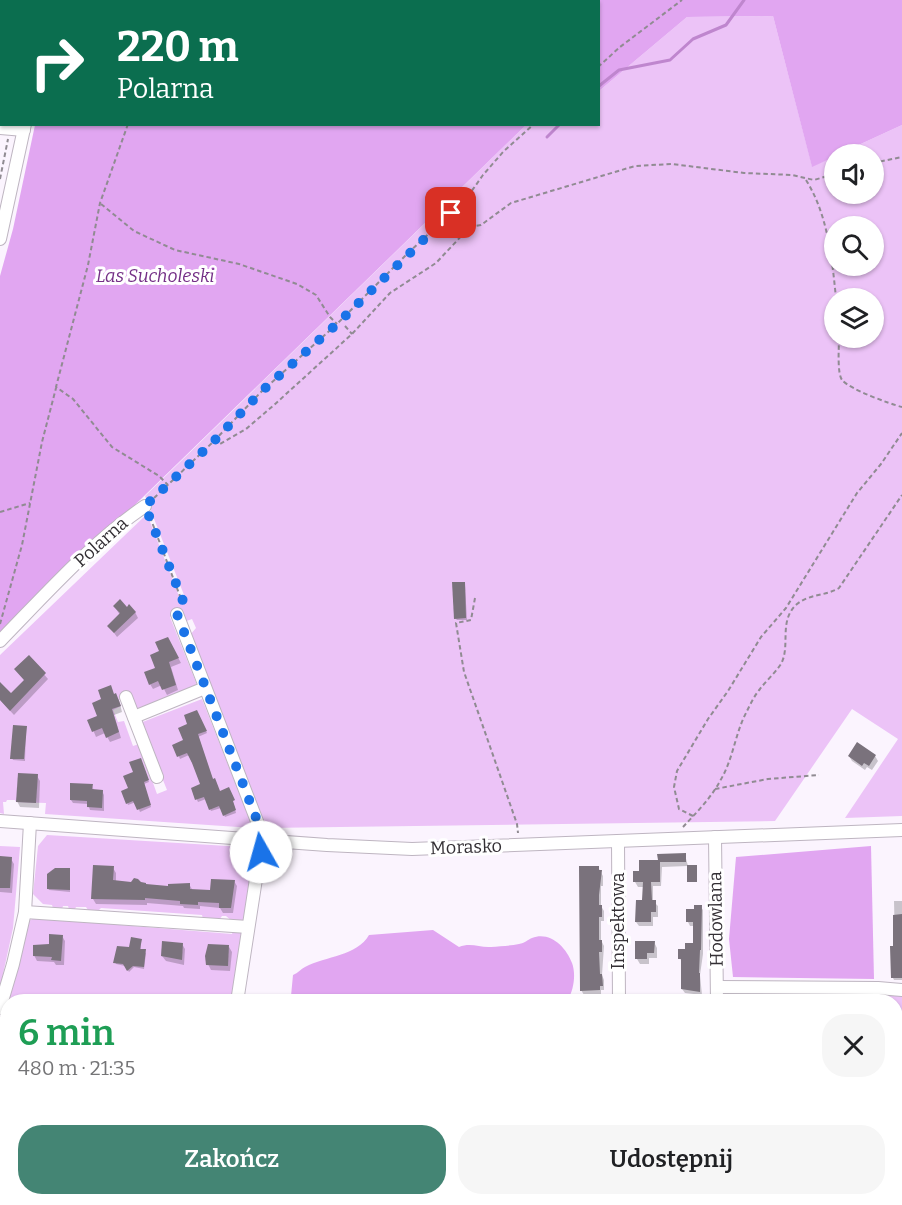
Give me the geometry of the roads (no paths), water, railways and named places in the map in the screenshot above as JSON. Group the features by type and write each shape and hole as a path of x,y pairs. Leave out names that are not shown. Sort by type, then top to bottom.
{"street":[{"path":"0,239 24,127 5,128"},
{"name":"Polarna","path":"0,641 119,523 145,506"},
{"path":"177,614 260,828 261,840 238,994"},
{"path":"134,717 205,688"},
{"path":"126,697 157,777"},
{"name":"Morasko","path":"0,821 412,849 902,830"},
{"path":"4,994 25,912 30,823"},
{"name":"Hodowlana","path":"715,837 717,994"},
{"name":"Inspektowa","path":"618,841 619,994"},
{"path":"25,912 248,927"},
{"path":"717,987 902,990"}],"waterway":[{"path":"600,85 619,70 670,60 693,39 726,25 744,0"},
{"path":"547,137 558,126"}],"park label":[{"name":"Las Sucholeski","path":"155,276"}]}
